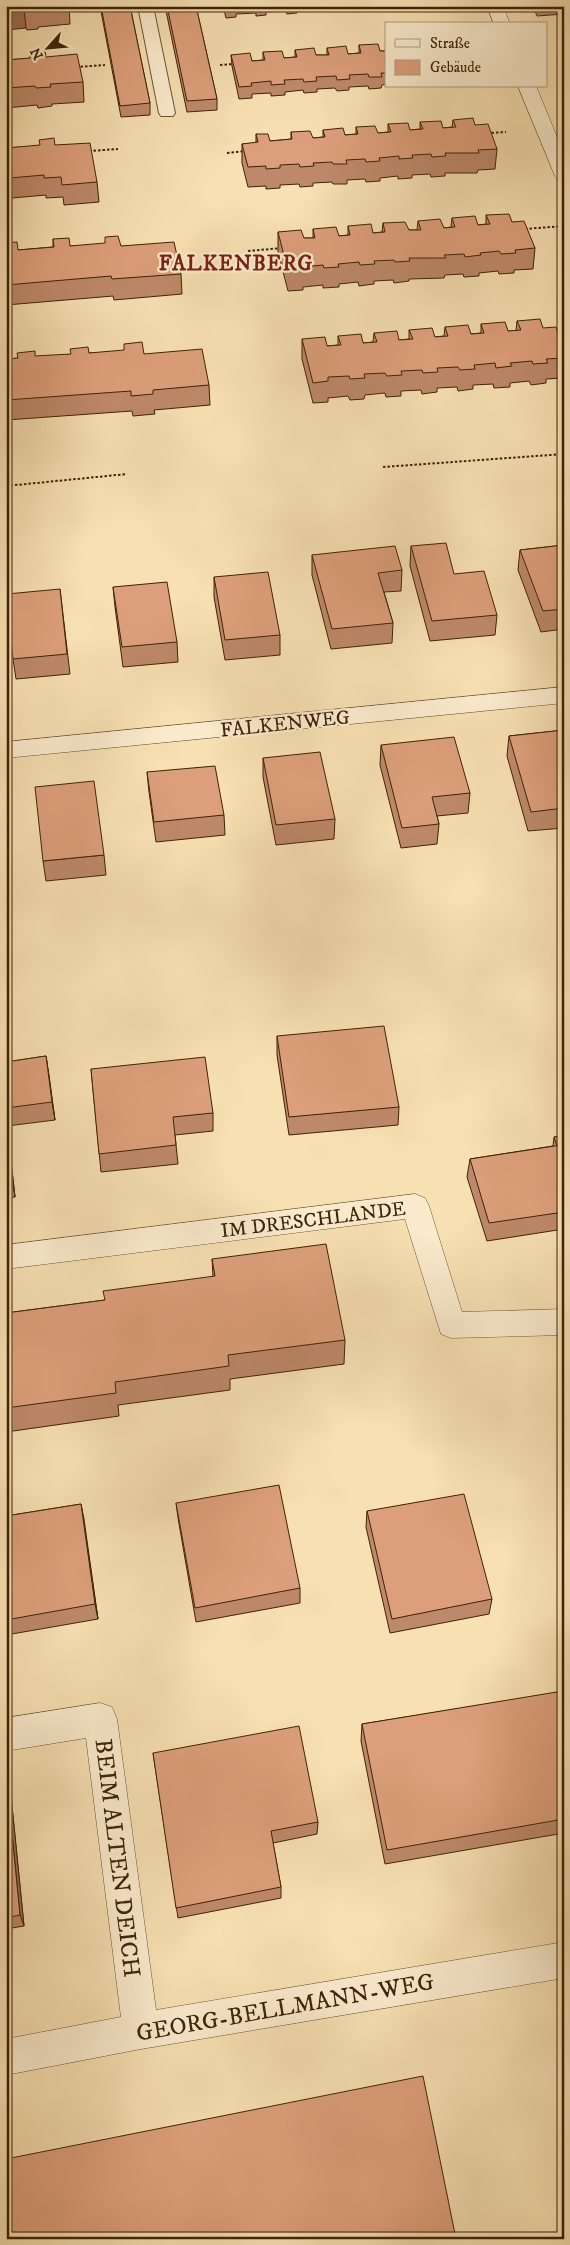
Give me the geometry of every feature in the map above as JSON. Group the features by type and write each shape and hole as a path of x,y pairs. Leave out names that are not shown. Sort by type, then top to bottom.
{"street":[{"path":"495,6 501,22"},
{"path":"528,88 564,176"},
{"name":"FALKENWEG","path":"6,750 564,695"},
{"name":"IM DRESCHLANDE","path":"6,1257 415,1206 451,1325 564,1322"},
{"name":"BEIM ALTEN DEICH","path":"6,1736 100,1719 141,2031"},
{"name":"GEORG-BELLMANN-WEG","path":"6,2057 141,2031 564,1960"}],"lane":[{"path":"144,6 167,112"}],"path":[{"path":"220,65 239,64"},
{"path":"75,67 105,65"},
{"path":"485,134 545,129"},
{"path":"81,152 118,149"},
{"path":"227,153 247,151"},
{"path":"524,229 564,226"},
{"path":"248,251 287,248"},
{"path":"554,336 564,335"},
{"path":"383,467 564,454"},
{"path":"6,486 128,474"}],"building":[{"path":"6,6 49,6 36,7 36,10 25,10 24,8 6,10"},
{"path":"101,6 130,6 150,103 120,106"},
{"path":"167,6 196,6 217,99 187,101"},
{"path":"560,38 564,38 564,47"},
{"path":"378,44 380,51 385,51 385,73 381,73 382,77 369,77 368,74 349,75 350,79 337,80 336,76 316,77 317,81 304,82 303,79 284,80 285,84 271,85 271,81 251,83 252,86 239,87 231,55 250,53 252,61 265,60 263,52 282,51 284,58 297,57 295,50 314,48 316,55 329,55 327,48 346,46 348,54 361,53 359,45"},
{"path":"45,51 46,57 77,54 83,82 50,84 51,87 6,88 6,60 30,58 30,52"},
{"path":"473,118 475,125 488,124 497,149 478,150 479,153 445,153 446,156 432,157 431,154 412,155 413,158 399,159 399,156 379,158 380,161 366,162 365,159 346,160 347,164 333,164 332,162 313,163 314,166 300,167 299,164 280,165 280,168 266,169 266,166 248,167 242,144 258,142 256,134 268,134 270,141 292,139 291,132 310,131 313,138 325,137 323,130 343,128 345,135 358,134 356,127 375,126 378,133 391,132 388,124 408,123 410,130 423,129 420,122 441,121 443,128 456,127 453,120"},
{"path":"54,138 55,145 90,143 97,182 62,185 61,177 44,178 44,175 10,178 10,181 6,181 6,148 40,145 39,140"},
{"path":"509,214 512,222 524,221 535,248 515,250 516,253 501,254 499,251 465,257 464,254 444,255 446,258 409,258 410,261 374,261 375,264 360,265 359,262 338,264 339,267 324,268 323,265 302,267 304,270 288,271 278,232 301,230 304,238 315,238 313,229 336,227 339,236 350,235 348,226 371,224 373,233 385,232 383,223 405,222 409,230 421,230 418,221 440,219 444,228 455,227 452,218 475,216 478,225 490,224 486,215"},
{"path":"118,236 121,246 174,242 181,274 112,279 111,276 6,285 6,243 17,242 18,250 54,247 53,239 69,238 70,246 105,243 105,237"},
{"path":"540,319 543,328 556,327 564,348 564,358 546,359 548,363 533,364 532,361 510,363 512,366 496,368 495,363 474,365 475,369 460,370 458,367 437,368 438,372 423,373 422,370 401,371 402,375 387,376 385,373 364,374 365,378 350,379 349,376 328,377 328,381 313,383 302,339 325,337 327,346 341,345 338,336 361,334 363,343 377,342 374,333 397,331 399,340 413,339 409,330 432,328 435,337 448,336 445,327 468,325 471,334 484,333 481,324 505,322 508,331 521,330 517,321"},
{"path":"142,342 144,354 202,349 209,385 153,390 153,394 131,396 131,391 6,400 6,359 18,358 17,353 35,351 35,356 71,354 70,349 88,347 89,353 124,350 124,344"},
{"path":"446,543 454,574 484,571 497,615 432,621 411,546"},
{"path":"564,545 564,609 543,611 520,550"},
{"path":"395,546 402,570 378,573 393,623 332,629 312,555"},
{"path":"268,572 280,635 225,640 214,577"},
{"path":"167,582 177,642 122,647 113,587"},
{"path":"60,589 67,654 13,659 7,594"},
{"path":"564,730 564,808 531,812 509,736"},
{"path":"454,737 470,793 432,797 439,824 402,828 381,745"},
{"path":"320,752 335,819 276,825 263,758"},
{"path":"215,766 224,815 154,822 147,772"},
{"path":"94,781 104,855 43,861 35,787"},
{"path":"384,1026 399,1107 289,1117 277,1036"},
{"path":"46,1056 52,1102 6,1108 6,1062"},
{"path":"205,1057 213,1113 173,1117 176,1145 99,1154 91,1069"},
{"path":"6,1133 12,1179 6,1180"},
{"path":"564,1136 564,1153 561,1145 557,1146 554,1137"},
{"path":"561,1145 564,1153 564,1212 489,1223 470,1159"},
{"path":"326,1244 345,1340 228,1355 229,1366 115,1382 116,1393 6,1408 6,1313 105,1300 103,1291 215,1276 212,1259"},
{"path":"279,1485 300,1588 195,1608 176,1503"},
{"path":"464,1494 492,1599 392,1619 367,1511"},
{"path":"81,1504 95,1604 6,1620 6,1516"},
{"path":"563,1691 564,1819 387,1850 362,1724"},
{"path":"299,1726 318,1822 271,1831 281,1887 176,1908 153,1753"},
{"path":"6,1783 20,1915 6,1918"},
{"path":"423,2076 456,2239 6,2239 6,2159"}],"district":[{"name":"FALKENBERG","path":"236,263"}]}
